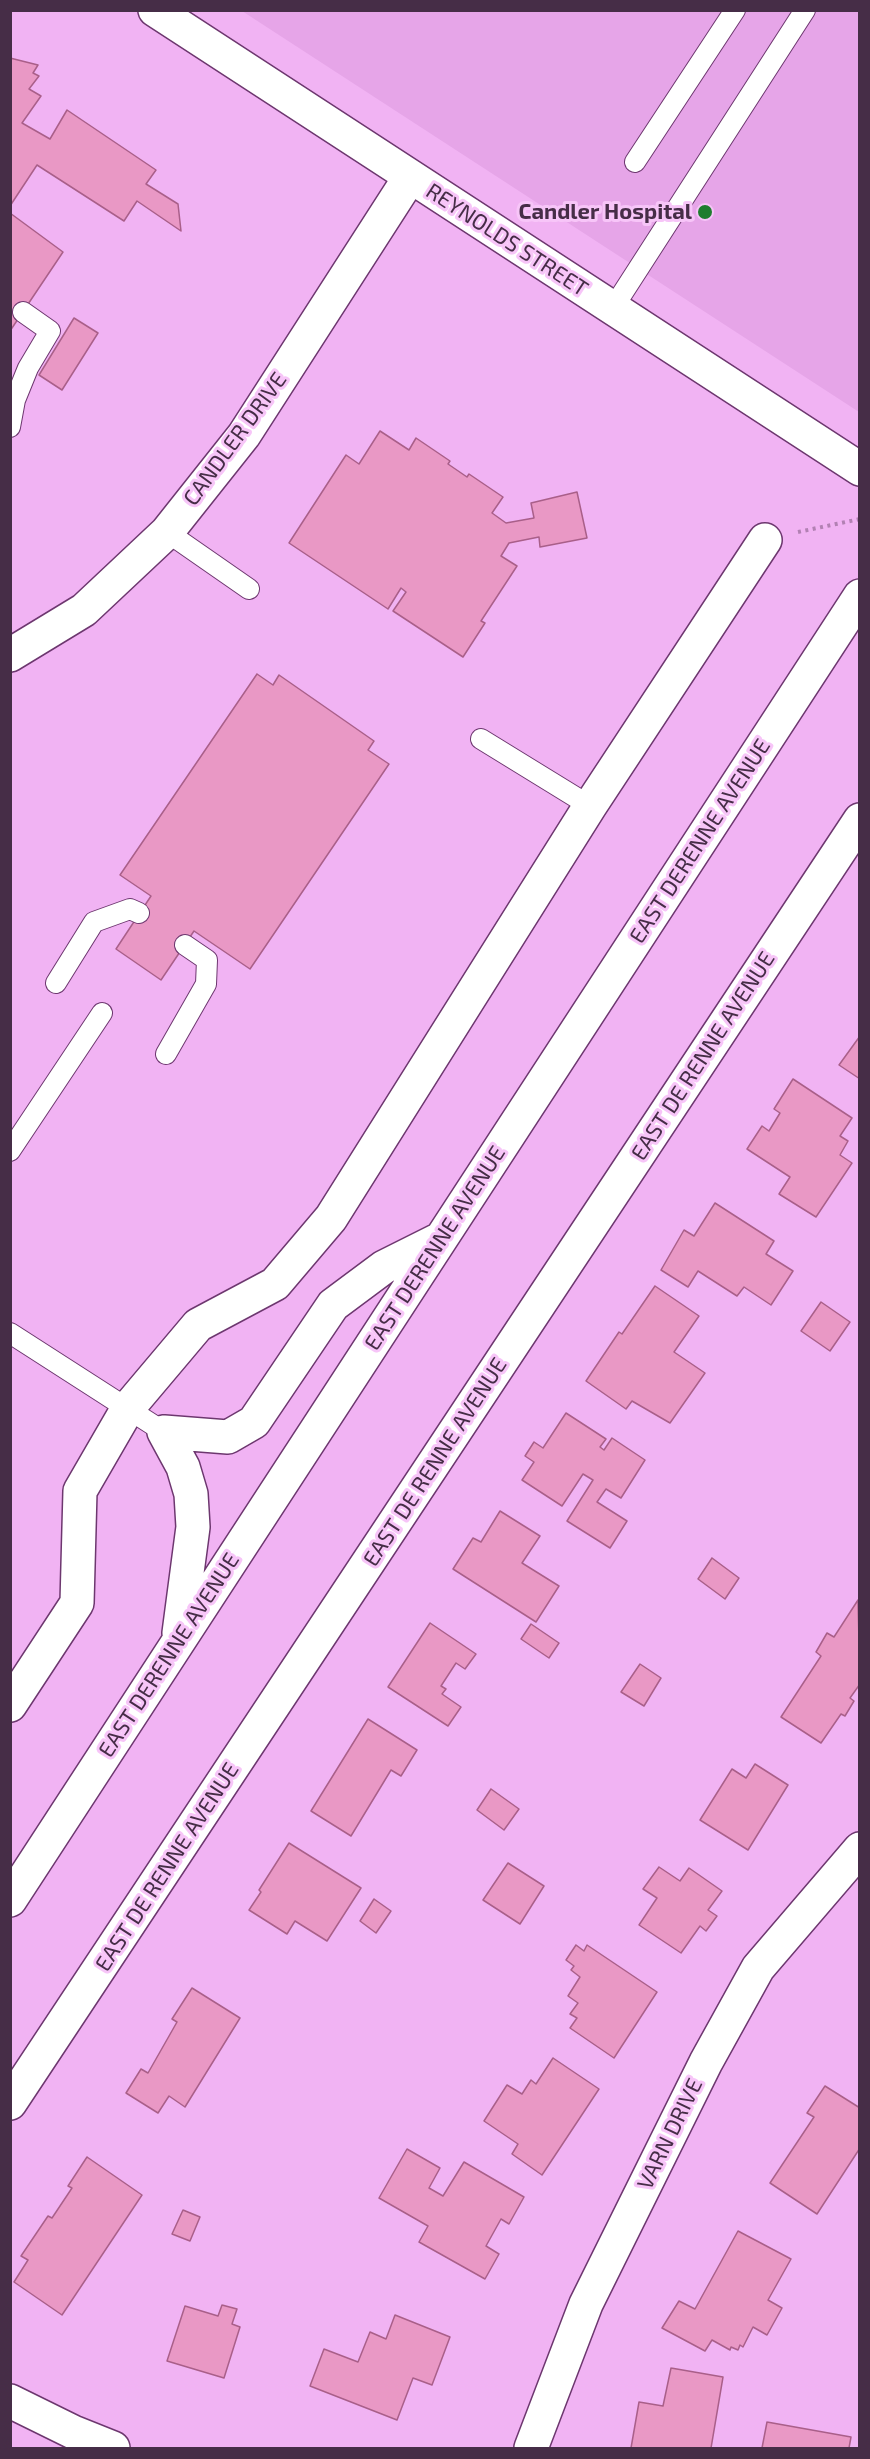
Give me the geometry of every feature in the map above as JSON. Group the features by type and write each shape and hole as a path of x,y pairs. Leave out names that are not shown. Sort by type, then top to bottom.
{"main road":[{"name":"REYNOLDS STREET","path":"155,10 860,469"},
{"name":"CANDLER DRIVE","path":"10,655 84,610 167,532 244,435 410,177"},
{"path":"10,1705 77,1603 80,1491 128,1408 198,1325 275,1284 331,1218 590,806 765,540"},
{"name":"EAST DERENNE AVENUE","path":"10,1900 860,596"},
{"name":"EAST DE RENNE AVENUE","path":"10,2103 860,820"},
{"path":"164,1432 228,1437 254,1422 333,1305 384,1267 442,1238"},
{"path":"164,1432 183,1467 190,1494 193,1527 178,1641"},
{"name":"VARN DRIVE","path":"531,2448 586,2304 706,2061 758,1968 860,1849"},
{"path":"10,2401 113,2448"}],"lane":[{"path":"635,162 735,10"},
{"path":"613,308 805,10"},
{"path":"10,427 19,389 28,368 51,331 23,312"},
{"path":"167,532 249,589"},
{"path":"481,739 590,806"},
{"path":"56,982 94,922 130,909 140,914"},
{"path":"166,1054 206,984 207,960 185,945"},
{"path":"10,1151 102,1013"},
{"path":"10,1333 164,1432"}],"path":[{"path":"765,540 860,519"}],"shaded area":[{"name":"Candler Hospital","path":"242,11 859,11 859,412"}],"building":[{"path":"10,58 38,65 33,73 39,76 29,89 41,96 22,123 50,139 67,110 156,170 146,184 178,204 181,231 137,201 124,221 37,165 10,206"},
{"path":"10,213 63,252 10,331"},
{"path":"74,318 98,333 62,390 39,375"},
{"path":"380,431 409,450 416,438 450,461 448,464 467,477 469,474 503,497 492,513 506,523 534,518 531,503 577,492 587,538 540,547 539,537 509,543 501,556 517,566 481,621 485,623 463,657 393,611 406,592 401,588 388,609 289,543 346,455 359,464"},
{"path":"257,674 273,685 279,675 374,741 368,750 389,764 250,969 194,931 161,980 116,949 151,896 120,875"},
{"path":"860,1036 860,1079 839,1065"},
{"path":"793,1079 852,1118 840,1136 848,1141 840,1155 852,1163 816,1217 779,1194 790,1177 747,1149 762,1126 769,1131 780,1113 774,1109"},
{"path":"715,1203 774,1241 766,1254 793,1271 771,1305 744,1287 737,1296 698,1271 688,1287 661,1270 684,1230 694,1236"},
{"path":"655,1286 699,1316 674,1352 705,1373 670,1423 632,1401 626,1409 586,1381 619,1332 622,1334"},
{"path":"821,1302 850,1322 830,1351 801,1331"},
{"path":"566,1413 606,1439 600,1447 604,1450 612,1438 645,1460 621,1498 606,1489 597,1502 627,1521 610,1548 567,1521 593,1480 583,1474 562,1506 522,1480 534,1462 525,1456 534,1442 543,1448"},
{"path":"500,1511 540,1536 522,1563 559,1586 536,1622 453,1569 473,1538 481,1542"},
{"path":"712,1558 739,1578 725,1599 698,1579"},
{"path":"858,1600 860,1684 850,1698 854,1701 845,1716 841,1714 821,1743 781,1717 821,1656 816,1652 827,1633 834,1637"},
{"path":"430,1623 476,1654 465,1669 456,1663 441,1686 446,1689 442,1694 461,1707 448,1726 388,1687"},
{"path":"531,1624 559,1643 549,1658 521,1639"},
{"path":"640,1664 661,1678 644,1706 621,1692"},
{"path":"368,1719 417,1750 401,1776 391,1770 351,1836 311,1811"},
{"path":"755,1764 788,1785 748,1850 700,1820 732,1769 746,1778"},
{"path":"491,1789 519,1809 504,1830 477,1810"},
{"path":"289,1843 361,1888 327,1941 295,1921 287,1934 249,1910"},
{"path":"508,1863 544,1886 520,1924 483,1900"},
{"path":"659,1867 680,1881 689,1868 722,1891 708,1910 717,1916 706,1931 700,1926 681,1953 639,1925 657,1898 643,1889"},
{"path":"374,1899 391,1911 376,1933 360,1921"},
{"path":"576,1945 584,1951 587,1945 657,1992 614,2058 570,2028 577,2018 570,2014 578,2003 568,1996 580,1977 571,1970 574,1966 566,1960"},
{"path":"192,1988 240,2018 185,2107 169,2096 158,2113 126,2093 141,2069 148,2073 177,2022 172,2019"},
{"path":"553,2058 599,2089 542,2175 512,2154 518,2144 484,2121 507,2085 522,2094 531,2080 536,2084"},
{"path":"825,2086 860,2108 860,2148 817,2214 770,2183 814,2117 807,2113"},
{"path":"407,2149 440,2168 429,2188 443,2196 464,2162 524,2197 509,2224 501,2219 486,2246 499,2254 485,2279 419,2242 428,2226 379,2198"},
{"path":"87,2157 142,2195 62,2315 14,2282 28,2260 21,2256 48,2216 52,2218 72,2188 68,2186"},
{"path":"183,2210 200,2217 190,2241 172,2234"},
{"path":"738,2231 791,2259 768,2300 782,2308 767,2335 753,2327 743,2347 740,2345 738,2350 731,2347 730,2350 712,2340 705,2351 662,2328 679,2301 695,2309"},
{"path":"222,2305 237,2309 232,2324 240,2327 224,2378 167,2361 185,2306 218,2316"},
{"path":"395,2315 450,2337 432,2385 413,2378 397,2420 310,2386 324,2349 358,2362 370,2332 386,2339"},
{"path":"671,2368 723,2377 711,2448 631,2448 639,2402 663,2406"},
{"path":"767,2422 851,2437 849,2448 762,2448"}],"place":[{"name":"Candler Hospital","path":"705,212"}]}
